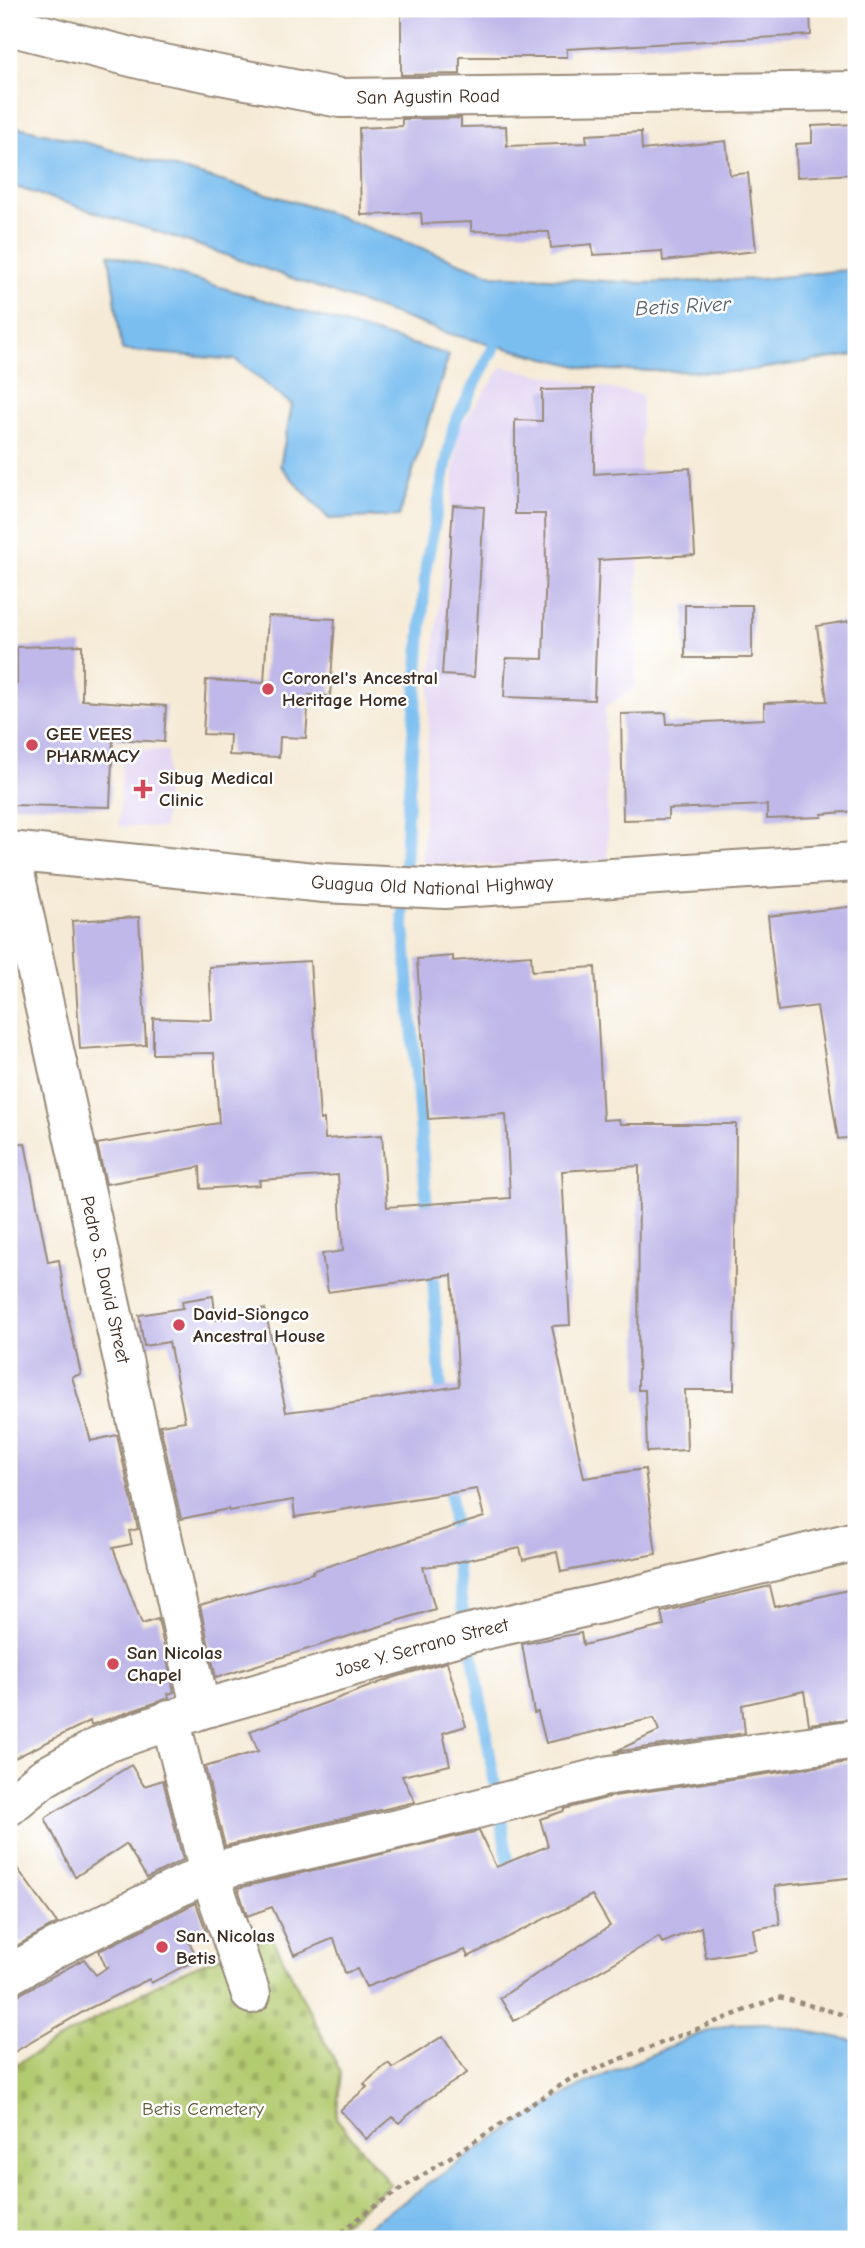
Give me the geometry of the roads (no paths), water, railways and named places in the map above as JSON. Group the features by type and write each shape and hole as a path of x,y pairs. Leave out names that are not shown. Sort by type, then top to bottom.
{"street":[{"name":"San Agustin Road","path":"9,26 144,60 340,98 856,91"},
{"name":"Guagua Old National Highway","path":"9,851 324,883 444,889 856,862"},
{"name":"Pedro S. David Street","path":"9,851 188,1652 184,1714 209,1872 251,1994"},
{"name":"Jose Y. Serrano Street","path":"9,1806 43,1778 101,1745 184,1714 466,1634 856,1541"},
{"path":"9,1975 52,1950 209,1872 406,1827 610,1775 856,1739"}],"water":[{"name":"Betis River","path":"9,125 87,143 313,207 493,275 644,283 761,279 854,269 856,355 737,372 594,370 450,334 186,241 9,185"},
{"path":"109,254 449,355 399,516 329,519 280,466 292,405 236,360 122,350"},
{"path":"766,2023 856,2041 856,2239 349,2239 493,2139 582,2085 699,2034 731,2024"}],"waterway":[{"path":"428,1220 403,915 407,816 426,566 454,425 502,331"},
{"path":"432,1263 442,1405"},
{"path":"449,1479 460,1597 468,1631"},
{"path":"471,1644 511,1878"}],"place":[{"name":"Coronel's Ancestral Heritage Home","path":"268,689"},
{"name":"GEE VEES PHARMACY","path":"32,745"},
{"name":"Sibug Medical Clinic","path":"143,789"},
{"name":"David-Siongco Ancestral House","path":"179,1325"},
{"name":"San Nicolas Chapel","path":"113,1664"},
{"name":"San. Nicolas Betis","path":"162,1947"}],"park label":[{"name":"Betis Cemetery","path":"203,2109"}]}
